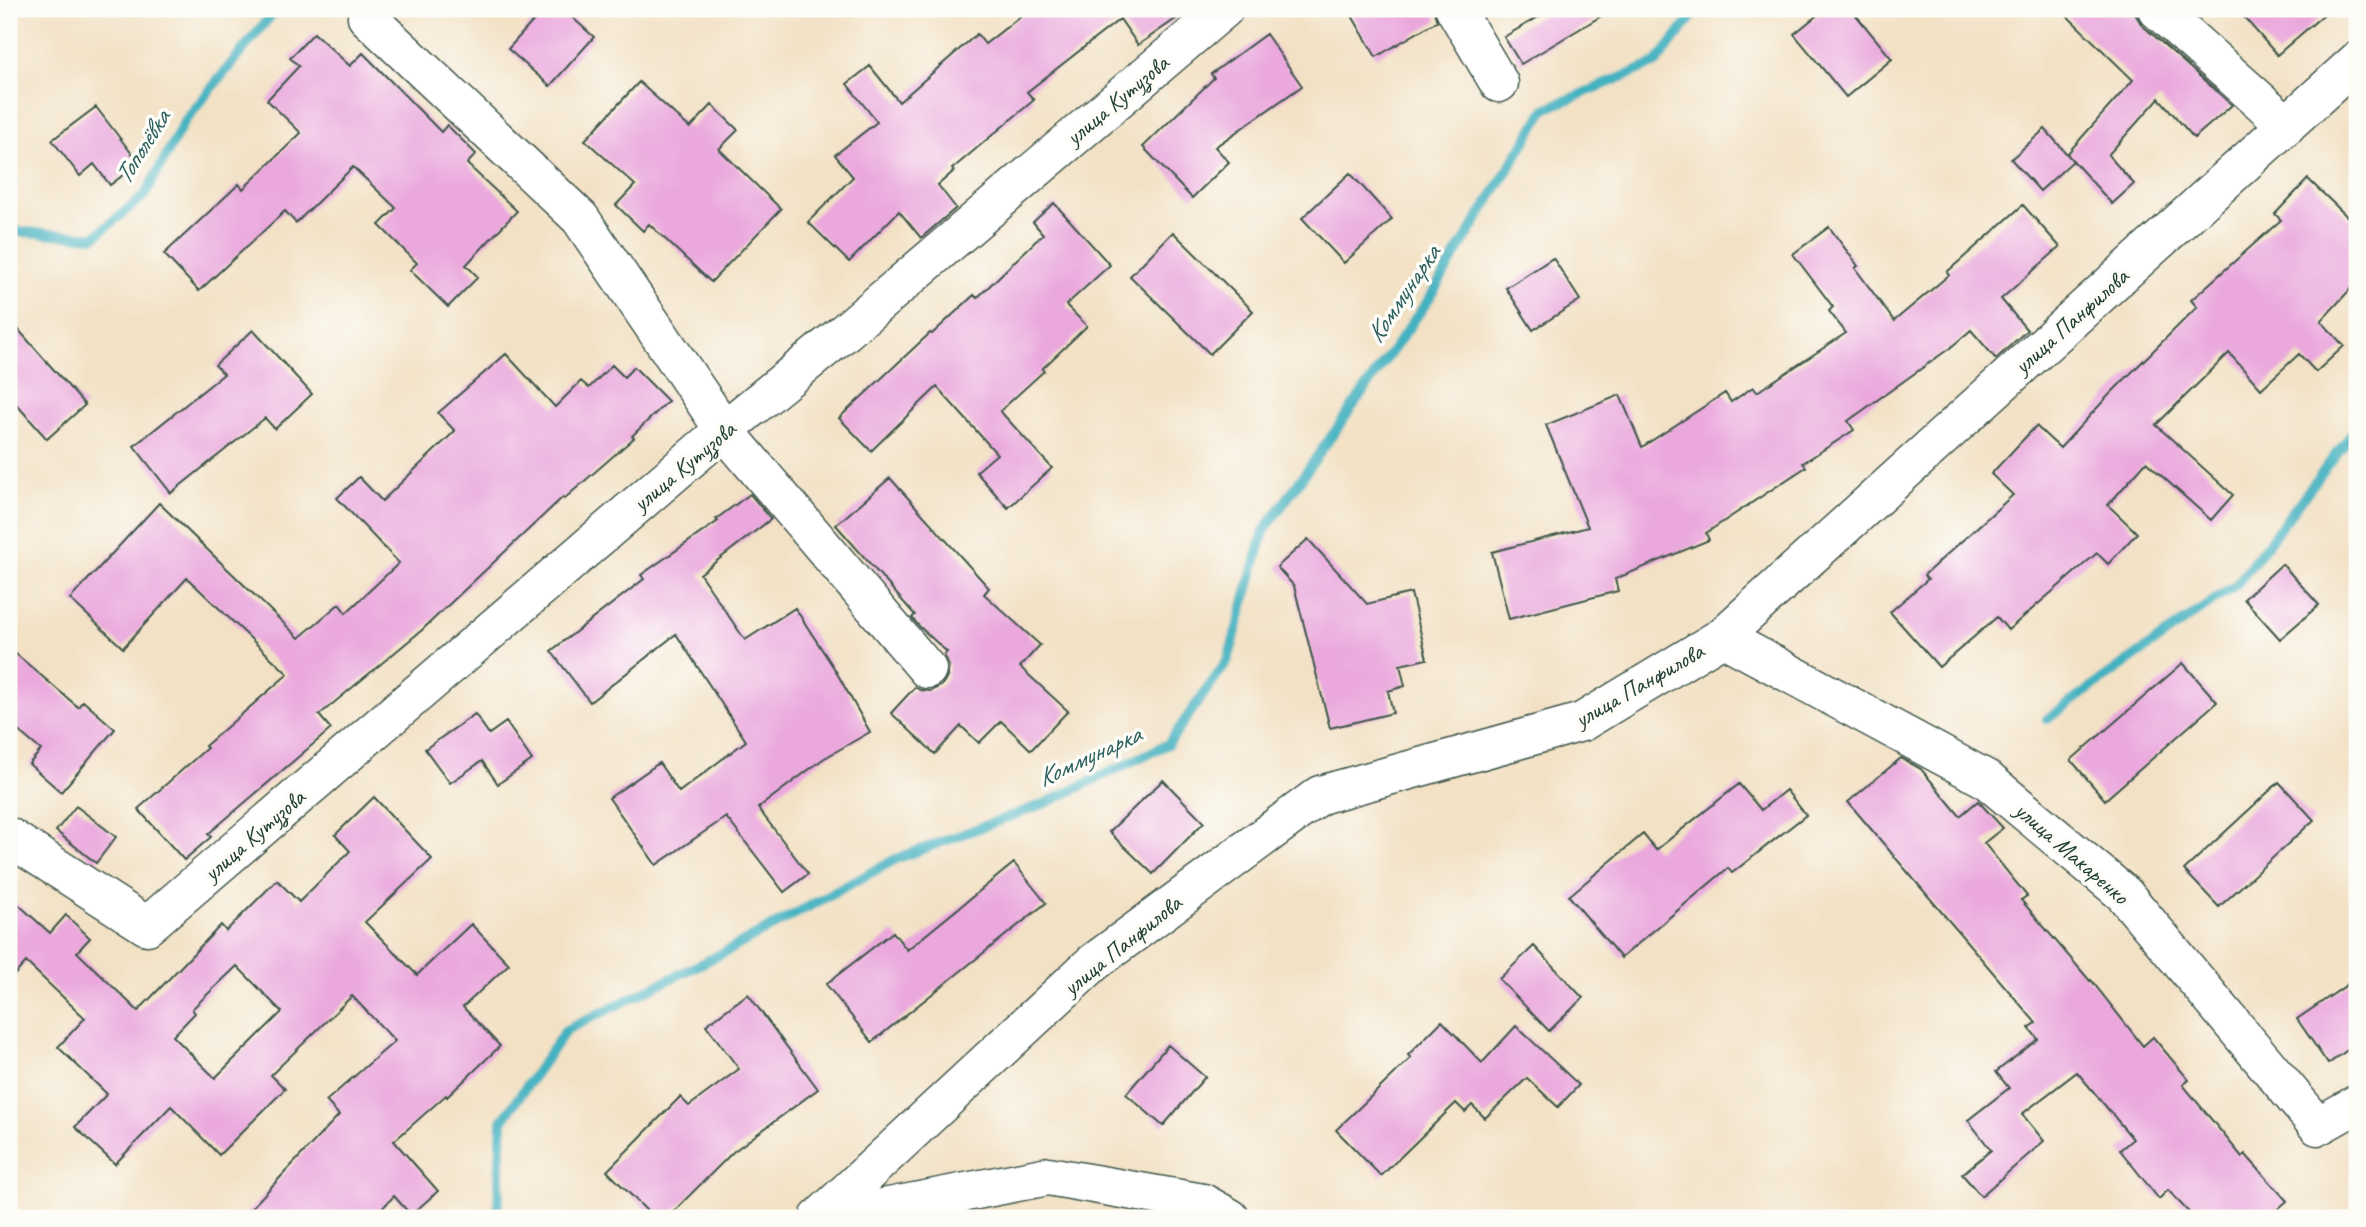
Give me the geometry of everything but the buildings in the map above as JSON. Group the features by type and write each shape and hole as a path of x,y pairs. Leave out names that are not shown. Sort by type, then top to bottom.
{"street":[{"name":"улица Кутузова","path":"9,837 147,926 724,430 845,332 1224,9"},
{"path":"1455,9 1499,83"},
{"path":"2157,9 2287,125"},
{"path":"367,17 580,218 724,430 927,670"},
{"name":"улица Панфилова","path":"820,1218 1093,963 1320,795 1582,722 1722,637 2357,61"},
{"name":"улица Макаренко","path":"1722,637 1986,779 2124,894 2318,1126 2357,1104"},
{"path":"832,1218 1048,1176 1203,1203 1230,1218"}],"waterway":[{"name":"Тополёвка","path":"9,231 94,237 145,195 184,122 276,9"},
{"name":"Коммунарка","path":"500,1218 498,1209 502,1121 566,1030 727,951 896,859 1046,803 1168,744 1228,660 1264,531 1427,302 1545,109 1656,63 1698,9"},
{"path":"2047,719 2237,584 2357,427"}]}
